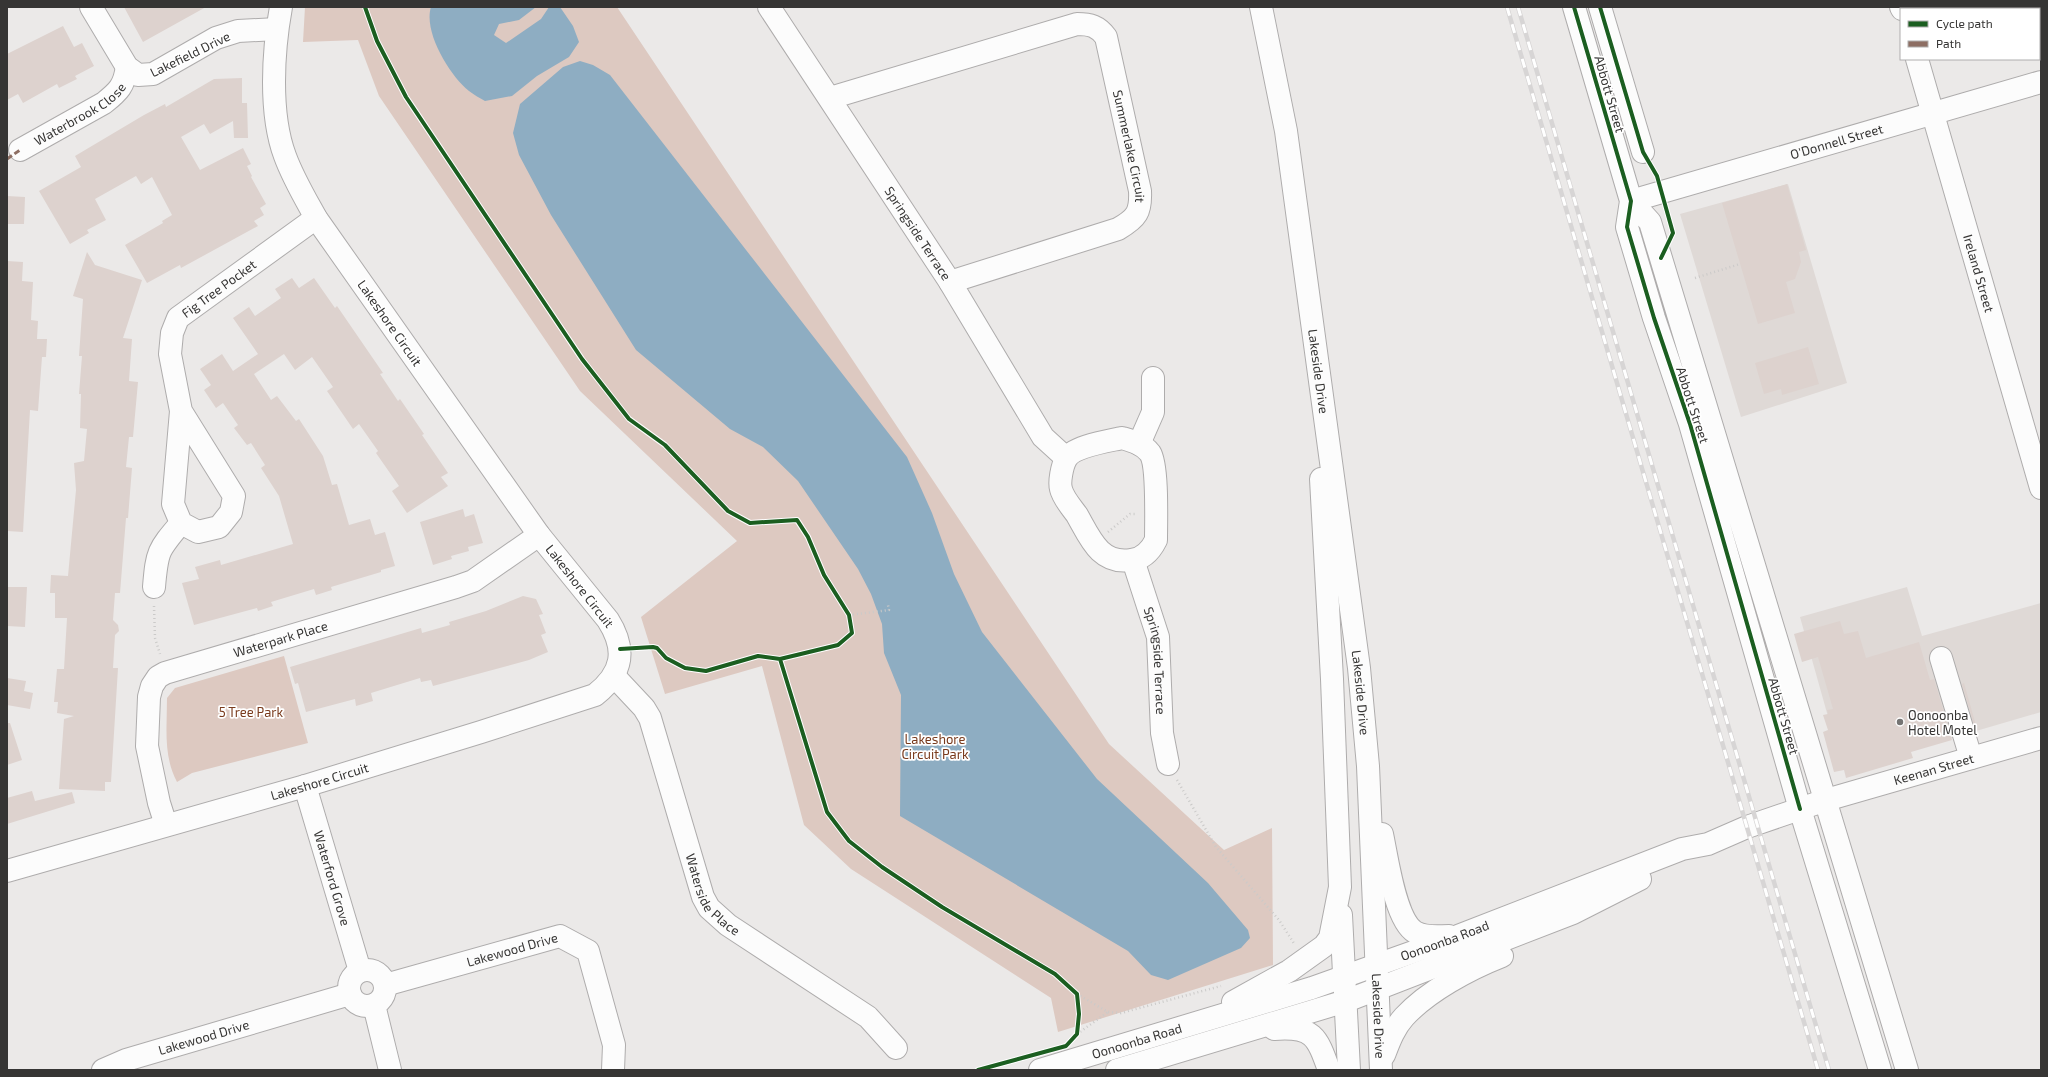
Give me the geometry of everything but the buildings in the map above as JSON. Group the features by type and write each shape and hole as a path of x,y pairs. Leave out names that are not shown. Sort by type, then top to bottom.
{"street":[{"path":"91,7 127,67"},
{"name":"Lakeshore Circuit","path":"7,871 305,786 481,732 595,694 606,686 614,676 619,663 620,649 617,633 539,535 316,218 299,188 283,147 276,117 275,73 277,29 280,7"},
{"name":"Springside Terrace","path":"769,7 950,282 1043,437 1066,458"},
{"name":"Lakeside Drive","path":"1261,7 1286,131 1359,668 1368,766 1379,988 1381,1066"},
{"name":"Abbott Street","path":"1574,7 1631,201 1627,227 1654,318 1690,424 1800,809 1880,1070"},
{"name":"Abbott Street","path":"1600,7 1643,152"},
{"name":"Summerlake Circuit","path":"830,98 1077,24 1088,24 1096,17 1106,37 1140,191 1141,202 1136,216 1118,229 950,282"},
{"name":"Lakefield Drive","path":"127,67 138,75 147,76 216,38 238,31 277,29"},
{"name":"Ireland Street","path":"1917,60 2041,488"},
{"name":"Waterbrook Close","path":"20,150 104,103 116,93 125,81 127,67"},
{"name":"O'Donnell Street","path":"1631,201 2041,82"},
{"path":"1605,113 1628,105"},
{"name":"Abbott Street","path":"1631,201 1650,222 1907,1070"},
{"name":"Fig Tree Pocket","path":"181,411 234,496 231,512 219,527 198,532 181,523 173,504 181,411 170,354 172,333 178,318 316,218"},
{"name":"Lakeside Drive","path":"1312,317 1332,679 1349,1070"},
{"path":"1139,444 1153,412 1153,378"},
{"path":"1122,438 1139,444 1150,453 1154,465 1156,540 1151,549 1133,560 1119,562 1105,557 1093,543 1060,489 1066,458 1078,449 1122,438"},
{"path":"154,587 156,559 161,547 181,523"},
{"name":"Waterpark Place","path":"165,673 467,583 539,535"},
{"name":"Springside Terrace","path":"1133,560 1158,637 1162,733 1168,764"},
{"path":"1941,658 1971,758"},
{"path":"165,673 158,678 151,691 147,746 159,803 166,825"},
{"name":"Waterside Place","path":"614,676 644,708 650,718 697,880 709,908 728,925 868,1017 896,1048"},
{"name":"Keenan Street","path":"1826,800 2041,738"},
{"path":"1368,766 1396,902 1406,923 1415,932 1427,936 1458,936"},
{"name":"Waterford Grove","path":"305,786 360,971"},
{"name":"Oonoonba Road","path":"1035,1063 1160,1034 1345,977 1458,936 1682,849 1708,844 1747,827 1826,800"},
{"name":"Oonoonba Road","path":"1117,1070 1346,1001 1573,913 1625,886 1690,859 1708,844"},
{"name":"Lakeside Drive","path":"1160,1034 1245,996 1289,971 1324,946 1330,938 1340,887"},
{"path":"1381,1066 1393,1032 1404,1017 1439,988 1479,965 1512,951 1573,913"},
{"name":"Lakewood Drive","path":"385,985 560,936 588,951 614,1045 613,1070"},
{"path":"373,970 380,974 385,985 384,996 374,1005 363,1006 357,1003 350,994 350,982 353,976 360,971 373,970"},
{"name":"Lakewood Drive","path":"103,1070 128,1065 350,994"},
{"path":"374,1005 390,1070"},
{"path":"1253,1030 1292,1028 1304,1031 1316,1039 1329,1070"}],"path":[{"path":"365,7 377,42 406,97 582,359 630,419 665,445 728,511 750,523 797,520 808,537 824,575 849,615 852,633 838,645"},
{"path":"1694,278 1740,264"},
{"path":"1093,543 1130,514 1155,514"},
{"path":"154,587 155,638 165,673"},
{"path":"849,615 889,610 888,605"},
{"path":"620,649 657,648 666,658 676,664 696,671 717,669 758,656 780,659 789,657"},
{"path":"780,659 827,812 849,841 882,867 942,907 1055,974 1077,994 1108,1012 1121,1013 1228,983"},
{"path":"1168,764 1216,847 1279,920 1299,950"},
{"path":"1077,994 1079,1014 1077,1034"},
{"path":"1071,1040 1108,1012"},
{"path":"978,1070 1035,1063"}],"shaded area":[{"path":"1788,184 1847,383 1741,417 1680,214"},
{"path":"1907,587 1922,636 2041,603 2041,712 1843,770 1800,617"}],"green space":[{"name":"Lakeshore Circuit Park","path":"305,7 617,7 1109,744 1224,850 1272,828 1273,965 1058,1032 1051,998 851,869 804,825 762,666 665,694 641,617 737,541 580,391 379,96 358,40 303,42"},
{"name":"5 Tree Park","path":"284,656 308,743 192,773 177,782 170,762 166,730 167,698 175,688"}],"water":[{"path":"431,7 536,7 519,20 499,24 494,35 506,43 541,19 549,7 560,7 573,26 579,42 569,57 537,76 512,96 485,101 469,91 454,75 434,41 431,29"},
{"path":"580,61 593,65 610,75 907,457 932,513 954,574 982,632 1097,779 1208,883 1248,930 1250,938 1241,948 1168,980 1151,975 1128,951 900,816 901,695 884,653 882,624 871,594 858,569 798,481 763,447 730,429 636,350 551,215 519,155 513,133 520,104 563,67"}],"railway":[{"path":"1507,7 1818,1070"},
{"path":"1518,7 1829,1070"}],"marked path":[{"path":"7,159 20,150"}],"cycle path":[{"path":"365,7 377,41 406,97 582,359 629,419 665,445 728,511 750,523 797,520 808,537 824,575 849,615 852,633 838,645 780,659 758,656 706,671 685,668 666,658 657,648 620,649"},
{"path":"1574,7 1631,201 1627,227 1654,318 1690,424 1800,809"},
{"path":"1600,7 1643,152 1657,176 1673,233 1661,258"},
{"path":"780,659 827,812 849,841 882,867 942,907 1055,974 1077,994 1079,1014 1077,1034 1066,1046 978,1070"}],"place":[{"name":"Oonoonba Hotel Motel","path":"1900,722"}]}
